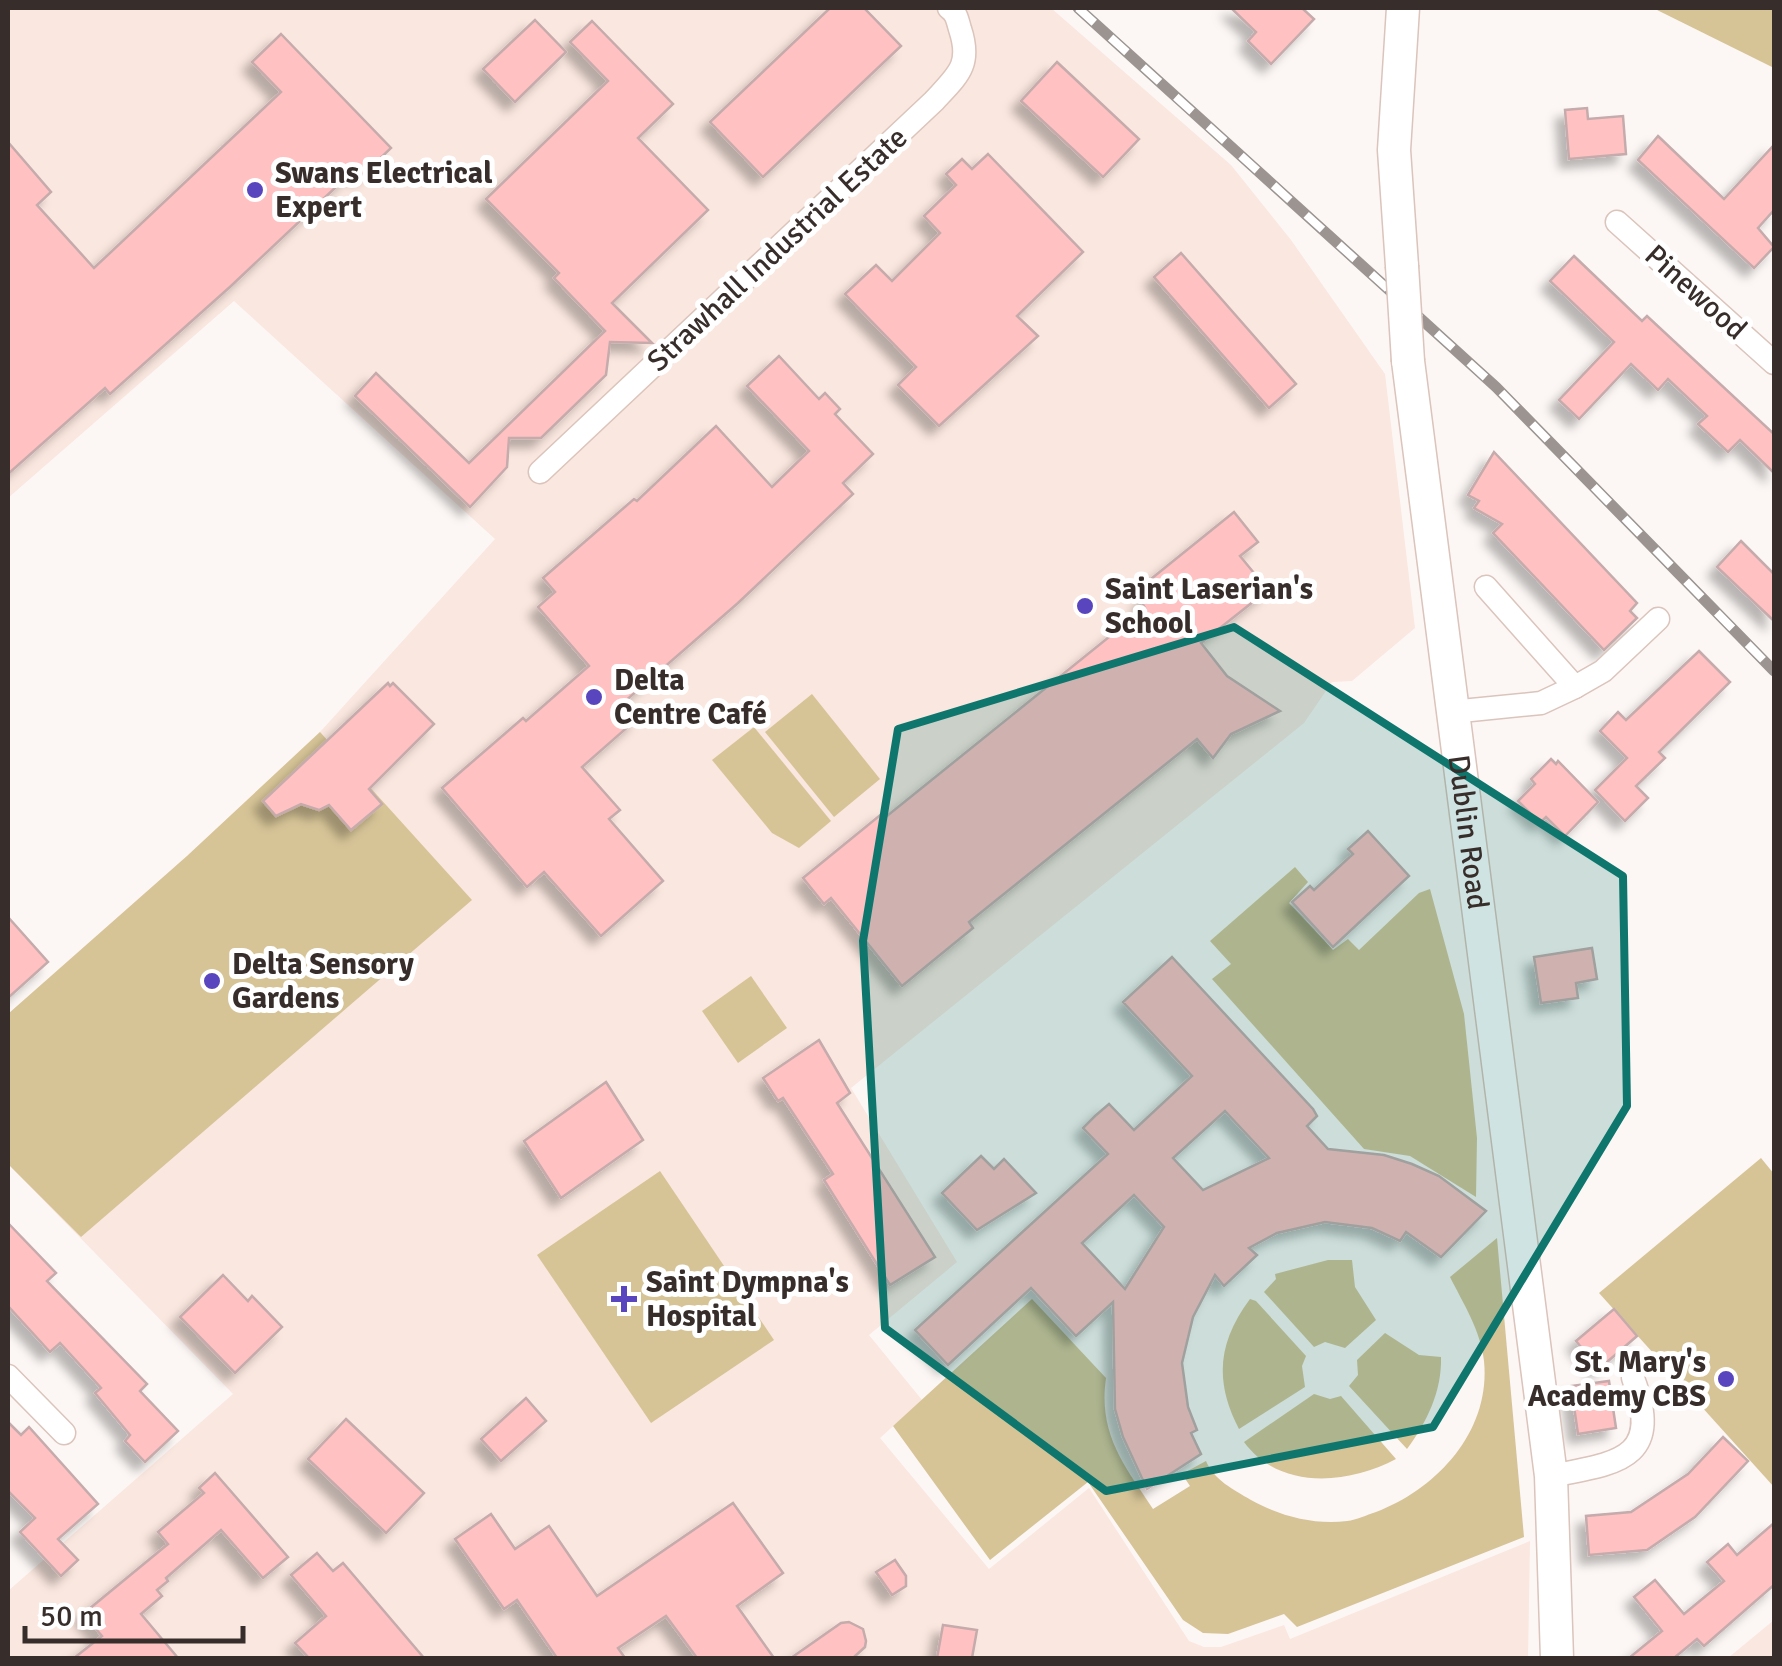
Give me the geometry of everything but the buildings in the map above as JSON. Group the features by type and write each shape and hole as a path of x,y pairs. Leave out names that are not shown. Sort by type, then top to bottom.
{"main road":[{"name":"Dublin Road","path":"1403,8 1394,150 1408,361 1551,1476 1557,1658"}],"street":[{"name":"Strawhall Industrial Estate","path":"540,472 934,101 960,72 967,50 956,13 949,8"},
{"name":"Pinewood","path":"1618,222 1774,363"},
{"path":"1486,587 1575,688"},
{"path":"1451,712 1541,703 1575,688 1603,671 1658,619"},
{"path":"8,1376 64,1433"},
{"path":"1551,1476 1598,1467 1622,1459 1633,1450 1640,1440 1642,1418 1633,1378"}],"highlighted area":[{"path":"1234,627 1623,876 1627,1106 1433,1427 1106,1491 885,1328 863,941 898,729"}],"shaded area":[{"path":"8,8 1051,8 1231,165 1291,240 1385,374 1415,628 1352,681 1332,682 1304,723 851,1088 957,1262 869,1335 922,1400 880,1438 989,1569 1089,1488 1189,1641 1204,1647 1221,1647 1284,1625 1290,1639 1530,1541 1528,1658 8,1658 8,1591 233,1394 8,1164 8,1014 320,732 495,539 234,301 8,498"},
{"path":"1653,8 1774,8 1774,68"},
{"path":"812,694 880,779 834,817 765,732"},
{"path":"754,727 831,821 799,848 772,833 712,760"},
{"name":"Delta Sensory Gardens","path":"320,732 472,900 81,1237 8,1164 8,1014"},
{"path":"1295,867 1308,882 1289,903 1333,950 1348,939 1359,950 1419,893 1430,889 1464,1014 1477,1138 1476,1197 1410,1156 1364,1149 1212,979 1231,964 1210,941"},
{"path":"751,976 787,1028 738,1063 702,1011"},
{"name":"St. Mary's Academy CBS","path":"1761,1158 1774,1174 1774,1487 1599,1293"},
{"path":"660,1171 774,1340 651,1423 537,1255"},
{"path":"1497,1238 1524,1537 1297,1627 1284,1614 1228,1634 1203,1633 1183,1620 1088,1482 990,1560 893,1426 1032,1299 1106,1378 1110,1432 1123,1463 1153,1509 1190,1486 1182,1474 1206,1461 1225,1484 1274,1511 1322,1522 1358,1519 1420,1489 1439,1473 1469,1433 1484,1387 1484,1361 1475,1328 1450,1277"},
{"path":"1328,1260 1352,1260 1355,1287 1376,1320 1345,1348 1325,1342 1314,1347 1264,1292 1276,1279 1275,1274"},
{"path":"1250,1299 1306,1356 1302,1366 1305,1387 1239,1429 1226,1394 1223,1362 1231,1331"},
{"path":"1385,1333 1419,1355 1441,1357 1432,1406 1407,1449 1349,1386 1358,1375 1357,1360"},
{"path":"1314,1394 1330,1399 1341,1396 1396,1459 1337,1478 1296,1476 1259,1458 1244,1442"},
{"path":"1774,1620 1774,1658 1728,1658"}],"railway":[{"path":"1078,8 1496,387 1774,671"}],"place":[{"name":"Swans Electrical Expert","path":"255,190"},
{"name":"Saint Laserian's School","path":"1085,606"},
{"name":"Delta Centre Café","path":"594,697"},
{"name":"Delta Sensory Gardens","path":"212,981"},
{"name":"Saint Dympna's Hospital","path":"624,1299"},
{"name":"St. Mary's Academy CBS","path":"1726,1379"}]}
